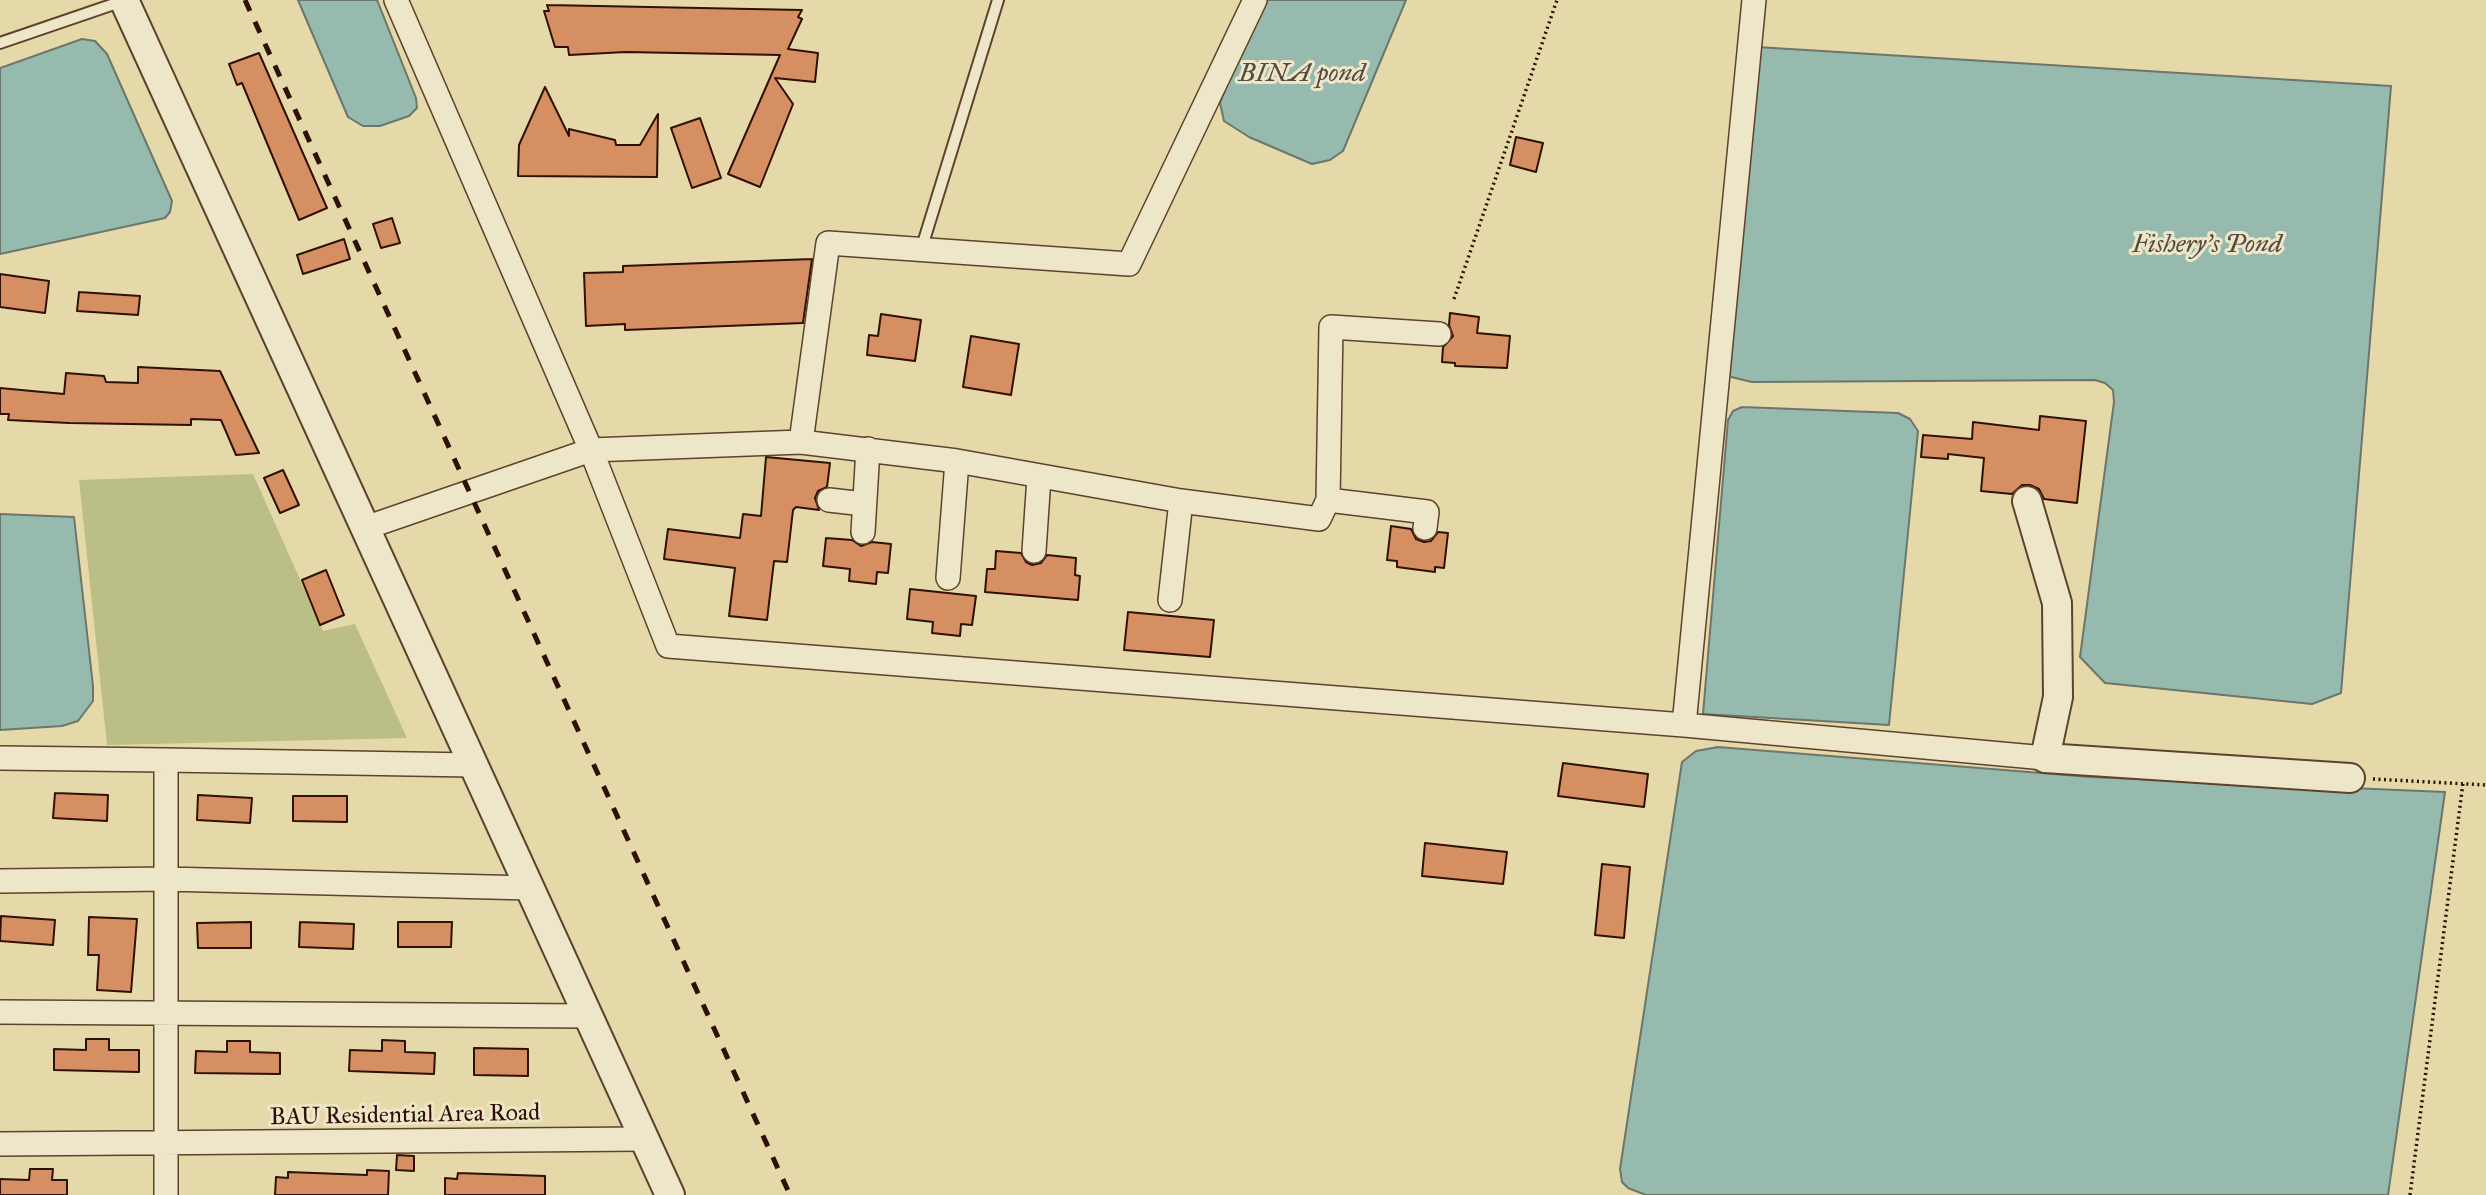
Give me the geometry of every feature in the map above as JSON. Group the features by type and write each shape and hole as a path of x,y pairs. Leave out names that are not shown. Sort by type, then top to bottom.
{"street":[{"path":"124,0 670,1195"},
{"path":"396,0 591,450 668,646 1684,725 2045,758 2350,778"},
{"path":"801,442 828,243 1129,264 1255,0"},
{"path":"1684,725 1754,0"},
{"path":"365,528 591,450 801,442 957,461 1181,501 1319,519 1328,500 1331,327 1438,334"},
{"path":"863,532 868,449"},
{"path":"948,579 957,461"},
{"path":"1034,551 1039,477"},
{"path":"829,500 864,503"},
{"path":"1328,500 1427,512 1425,528"},
{"path":"1170,600 1181,501"},
{"path":"2027,501 2057,603 2058,697 2045,758"},
{"path":"0,758 473,765"},
{"path":"166,760 166,1195"},
{"path":"0,881 166,879 530,888"},
{"path":"0,1012 588,1016"},
{"name":"BAU Residential Area Road","path":"0,1144 166,1145 644,1139"}],"lane":[{"path":"0,43 124,0"},
{"path":"921,250 998,0"}],"path":[{"path":"1454,299 1557,0"},
{"path":"2350,778 2486,785"},
{"path":"2410,1195 2463,783"}],"green space":[{"path":"253,474 323,631 355,624 407,738 107,745 79,480"}],"water":[{"path":"298,0 377,0 416,98 417,108 409,116 380,126 363,126 348,117"},
{"name":"BINA pond","path":"1262,0 1406,0 1343,151 1330,160 1312,164 1249,137 1224,121 1220,103"},
{"path":"82,39 95,41 107,54 172,201 170,212 165,218 0,254 0,68"},
{"name":"Fishery's Pond","path":"1757,47 2391,86 2341,693 2312,704 2105,683 2080,657 2114,402 2113,390 2105,383 2095,380 1752,382 1731,377 1723,365"},
{"path":"1742,407 1898,413 1910,419 1918,431 1889,725 1703,714 1728,420 1733,411"},
{"path":"0,514 74,517 93,686 93,701 78,721 62,726 0,730"},
{"path":"1718,747 2091,777 2445,792 2388,1195 1646,1195 1628,1188 1622,1182 1620,1169 1682,762 1696,751"}],"building":[{"path":"547,5 802,10 798,17 802,19 788,49 818,53 815,82 775,78 793,104 760,187 728,174 780,55 626,52 569,55 568,47 555,47 544,11 549,11"},
{"path":"259,53 327,208 299,220 242,83 237,85 229,64"},
{"path":"545,87 569,136 569,129 615,140 616,145 640,145 658,114 657,177 518,176 519,145"},
{"path":"700,118 721,178 692,188 671,128"},
{"path":"1516,137 1543,143 1536,172 1510,165"},
{"path":"392,218 400,243 381,248 373,224"},
{"path":"344,239 350,259 303,274 297,255"},
{"path":"812,259 803,323 625,330 625,324 586,326 584,273 623,272 623,266"},
{"path":"0,274 49,281 45,313 0,307"},
{"path":"79,292 140,296 138,315 77,311"},
{"path":"1450,313 1479,317 1477,333 1510,336 1507,368 1455,366 1455,363 1442,362 1443,347 1453,336 1449,325"},
{"path":"881,314 921,320 915,361 867,355 869,335 878,336"},
{"path":"971,336 1019,344 1011,395 963,387"},
{"path":"138,367 220,371 259,453 236,455 221,420 191,419 191,425 69,423 8,420 9,414 0,414 0,388 64,394 66,373 104,376 106,382 138,383"},
{"path":"2040,416 2086,421 2077,503 2044,499 2039,489 2030,485 2022,485 2012,494 1981,491 1984,458 1948,454 1948,459 1921,457 1923,435 1972,439 1973,422 2039,430"},
{"path":"766,457 830,463 827,487 818,491 815,498 819,510 796,507 793,510 787,562 774,561 767,620 729,616 735,568 664,559 668,529 740,538 743,514 761,516"},
{"path":"283,470 299,505 280,513 264,478"},
{"path":"1391,526 1411,529 1416,539 1424,542 1431,541 1438,532 1448,533 1444,568 1435,567 1435,572 1397,567 1397,561 1387,560"},
{"path":"826,538 852,540 861,546 872,542 891,544 888,573 877,572 876,584 849,581 850,569 823,566"},
{"path":"996,551 1021,553 1026,562 1032,565 1041,563 1047,555 1076,558 1075,575 1080,576 1078,600 985,592 987,569 995,569"},
{"path":"326,570 344,615 320,625 302,580"},
{"path":"910,589 976,596 972,625 961,624 960,636 932,633 933,622 907,619"},
{"path":"1128,612 1214,620 1210,657 1124,650"},
{"path":"1563,763 1648,774 1644,807 1558,796"},
{"path":"55,793 108,795 107,821 53,818"},
{"path":"198,795 252,798 250,823 197,820"},
{"path":"293,796 347,796 347,822 293,821"},
{"path":"1425,843 1507,852 1503,884 1422,876"},
{"path":"1602,864 1630,867 1624,938 1595,935"},
{"path":"1,916 55,920 53,945 0,941"},
{"path":"89,917 137,919 131,992 97,990 99,955 88,955"},
{"path":"251,922 251,948 198,948 197,923"},
{"path":"300,922 354,924 353,949 299,947"},
{"path":"398,922 452,922 451,947 398,947"},
{"path":"86,1039 109,1039 109,1050 139,1050 139,1072 54,1070 54,1049 86,1050"},
{"path":"382,1040 405,1041 405,1052 435,1053 434,1074 349,1071 350,1050 382,1051"},
{"path":"227,1041 250,1041 250,1052 280,1053 280,1074 195,1073 196,1051 227,1052"},
{"path":"474,1048 528,1049 528,1076 474,1075"},
{"path":"397,1155 414,1156 414,1171 396,1170"},
{"path":"30,1169 53,1169 52,1180 67,1180 67,1195 0,1195 0,1179 29,1180"},
{"path":"367,1170 389,1171 388,1195 275,1195 276,1177 288,1178 288,1172 367,1175"},
{"path":"458,1173 545,1176 545,1195 445,1195 445,1178 457,1179"}],"railway":[{"path":"245,0 790,1195"}]}
